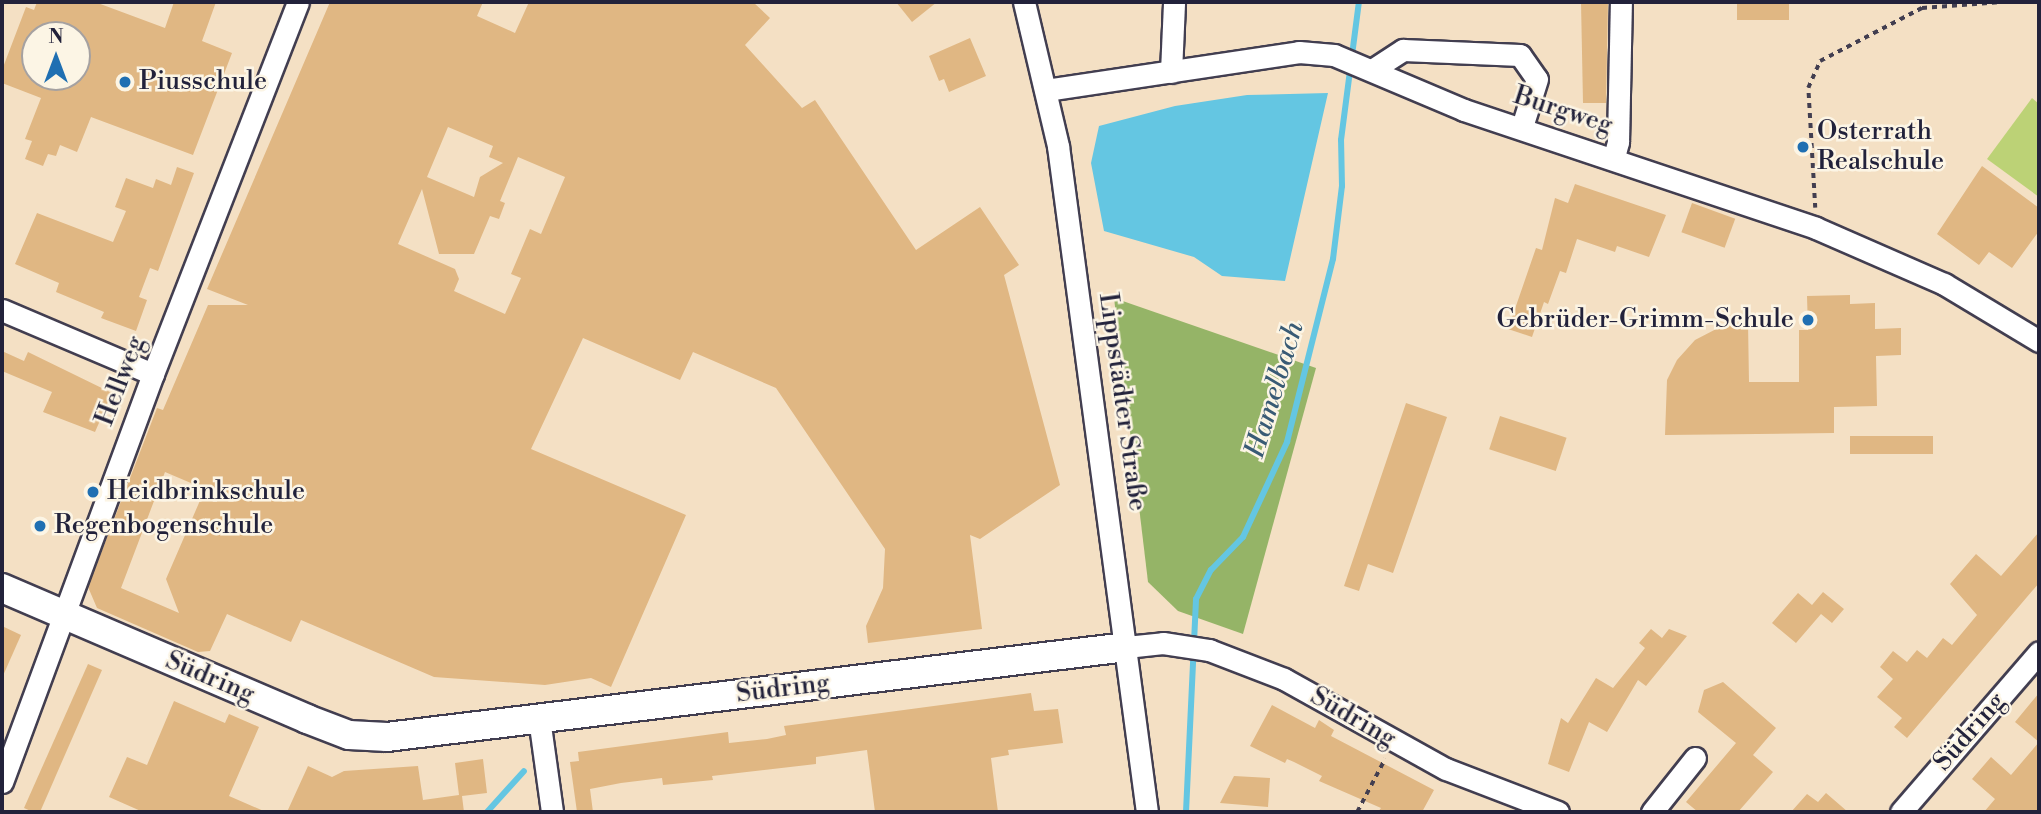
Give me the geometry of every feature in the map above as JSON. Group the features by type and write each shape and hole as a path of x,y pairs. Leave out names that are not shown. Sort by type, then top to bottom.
{"main road":[{"name":"Südring","path":"2,588 349,735 387,737 1126,647"}],"street":[{"name":"Hellweg","path":"2,782 153,374 298,2"},
{"name":"Lippstädter Straße","path":"1024,2 1046,90 1080,298 1147,812"},
{"path":"1171,72 1174,2"},
{"path":"1614,157 1618,142 1621,2"},
{"path":"1368,68 1403,50 1520,55 1537,79 1521,127"},
{"name":"Burgweg","path":"1046,90 1299,52 1334,55 1464,110 1614,157 1816,228 1944,284 2039,341"},
{"path":"2,310 153,374"},
{"name":"Südring","path":"1126,647 1176,645 1209,650 1284,679 1446,769 1558,812"},
{"name":"Südring","path":"1901,812 2035,665"},
{"path":"539,718 552,812"},
{"path":"1652,812 1695,758"}],"path":[{"path":"1816,228 1808,88 1820,61 1922,8 2002,2"},
{"path":"1357,812 1394,741"}],"green space":[{"path":"2032,98 2039,104 2039,197 1987,159"},
{"path":"1114,298 1316,368 1243,634 1178,611 1148,582"}],"water":[{"path":"1328,93 1285,281 1222,276 1194,257 1104,231 1091,163 1099,126 1175,106 1247,95"}],"building":[{"name":"Piusschule","path":"37,2 95,2 165,28 174,2 216,2 202,41 232,53 193,155 91,117 77,152 60,145 56,156 48,154 43,166 25,159 32,141 25,139 41,98 23,91 91,91 91,21 21,21 21,90 2,83 2,70 26,7 34,10"},
{"path":"330,2 483,2 477,16 515,33 529,2 753,2 770,18 745,45 802,108 815,100 916,250 980,207 1019,265 1004,275 1060,485 980,539 970,535 982,629 868,643 866,626 883,588 885,549 776,388 693,352 680,380 583,338 531,449 686,515 611,687 591,678 545,685 434,677 301,620 291,642 227,614 210,651 198,652 97,608 88,587 157,408 163,410 208,305 248,305 207,289","holes":["448,127 493,146 489,157 503,163 480,177 474,197 427,177","518,157 565,177 541,234 530,229 511,274 521,278 505,314 454,291 459,279 455,269 398,244 422,189 439,254 474,254 490,216 499,219 505,203 500,201","165,472 205,489 166,579 179,613 121,588"]},
{"path":"896,2 937,2 912,22"},
{"path":"1581,2 1608,2 1606,103 1583,103"},
{"path":"1737,2 1789,2 1789,20 1737,20"},
{"path":"970,38 986,76 949,92 944,79 939,81 929,56"},
{"path":"1982,166 2039,208 2039,231 2012,268 1989,252 1979,265 1937,234"},
{"path":"177,167 194,173 158,271 150,268 139,297 147,300 136,331 101,318 104,312 56,292 59,283 15,264 37,213 113,242 126,211 115,207 126,178 153,188 156,179 171,185"},
{"path":"1575,184 1666,215 1649,257 1617,246 1615,252 1577,239 1566,273 1560,271 1548,304 1544,302 1532,337 1508,329 1536,248 1542,250 1555,198 1568,203"},
{"path":"1692,203 1735,219 1725,248 1681,232"},
{"path":"1850,295 1850,304 1875,303 1875,329 1901,328 1901,355 1876,356 1877,406 1834,407 1834,433 1665,435 1667,380 1677,360 1695,340 1722,326 1748,322 1749,382 1799,382 1799,330 1808,330 1807,296"},
{"path":"2,351 24,361 28,352 112,393 95,432 43,412 52,392 2,371"},
{"path":"1406,403 1447,417 1393,573 1368,564 1359,591 1344,586"},
{"path":"1500,416 1567,438 1556,471 1489,449"},
{"path":"1850,436 1933,436 1933,454 1850,454"},
{"path":"2039,532 2039,583 1907,738 1894,727 1902,718 1877,697 1893,679 1880,667 1893,651 1907,662 1917,650 1927,658 1943,638 1952,645 1977,615 1950,584 1976,554 2001,576"},
{"path":"1823,592 1844,609 1832,623 1821,614 1796,643 1772,623 1798,593 1812,605"},
{"path":"2,626 21,635 2,678"},
{"path":"1651,629 1662,638 1669,629 1687,636 1646,686 1638,680 1607,732 1589,722 1569,772 1548,764 1561,718 1568,723 1596,678 1613,688 1645,648 1639,643"},
{"path":"88,664 102,670 40,812 33,812 24,808"},
{"path":"1723,682 1776,728 1753,755 1773,772 1738,812 1698,812 1686,802 1736,743 1698,712 1704,690"},
{"path":"1031,693 1034,711 1058,709 1063,743 1008,750 1009,755 991,758 998,812 875,812 867,750 816,757 816,764 712,776 713,780 663,785 662,778 590,789 593,812 577,812 570,762 579,761 578,752 728,732 729,743 767,739 786,735 784,726"},
{"path":"2039,693 2039,742 2015,722"},
{"path":"174,701 225,723 229,714 259,727 229,796 266,812 143,812 109,797 127,757 147,765"},
{"path":"1272,705 1315,728 1319,720 1334,730 1331,736 1434,790 1422,812 1378,812 1381,808 1319,781 1322,776 1287,759 1285,763 1250,746"},
{"path":"2039,742 2039,812 1984,812 1995,799 1972,779 1991,757 2011,775"},
{"path":"483,759 487,793 462,796 464,812 287,812 308,766 332,777 344,771 418,766 423,800 459,795 455,763"},
{"path":"1234,776 1270,778 1268,807 1220,803"},
{"path":"1826,793 1848,812 1791,812 1807,794 1818,802"}],"waterway":[{"name":"Hamelbach","path":"1186,812 1196,599 1211,570 1243,537 1287,442 1333,259 1342,186 1341,140 1359,2"},
{"path":"487,812 524,771"}],"place":[{"name":"Piusschule","path":"125,82"},
{"name":"Osterrath Realschule","path":"1803,147"},
{"name":"Gebrüder-Grimm-Schule","path":"1808,320"},
{"name":"Heidbrinkschule","path":"93,492"},
{"name":"Regenbogenschule","path":"40,526"}]}
